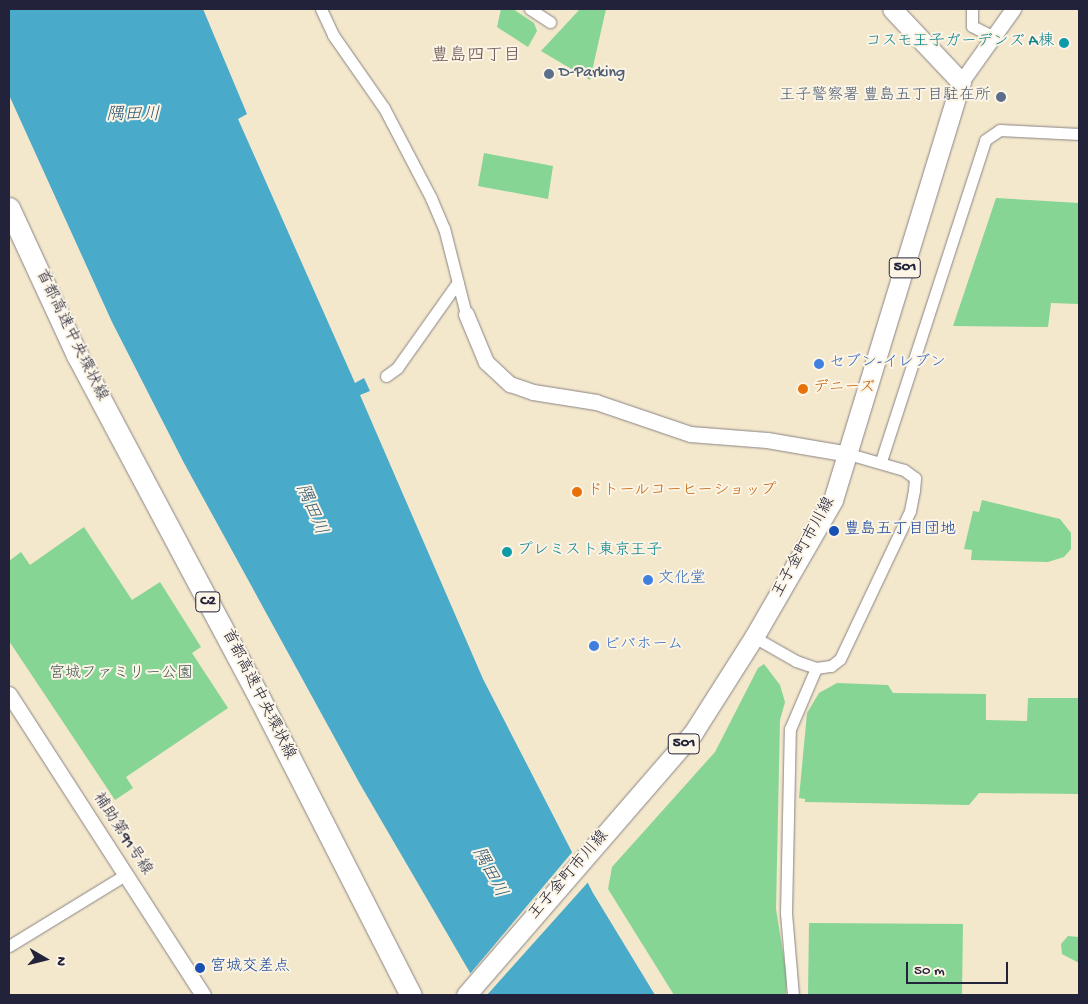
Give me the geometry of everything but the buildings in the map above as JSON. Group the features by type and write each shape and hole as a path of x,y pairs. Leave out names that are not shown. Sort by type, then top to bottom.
{"highway":[{"name":"首都高速中央環状線","path":"9,208 77,355 260,699 411,995"},
{"name":"首都高速中央環状線","path":"9,222 71,357 255,701 404,995"}],"main road":[{"path":"892,9 961,82"},
{"name":"王子金町市川線","path":"466,995 693,733 754,637 820,526 849,454 961,82"}],"street":[{"path":"321,9 333,35 384,108 427,190 444,228 466,314 486,362 510,384 533,392 596,402 690,434 767,440 881,461 915,478 910,511 840,659 830,666 816,668 796,661 754,637"},
{"path":"530,9 550,22"},
{"path":"972,9 972,26 992,36"},
{"path":"961,82 1013,9"},
{"path":"881,461 985,140 1000,130 1079,134"},
{"path":"386,376 397,368 458,282"},
{"path":"793,995 786,913 790,729 816,668"},
{"name":"補助第91号線","path":"9,694 203,995"},
{"path":"9,946 125,875"}],"green space":[{"path":"501,9 513,9 534,23 537,31 528,47 497,27"},
{"path":"580,9 606,9 590,80 541,51"},
{"path":"484,153 553,166 548,199 478,186"},
{"path":"996,198 1079,203 1079,304 1051,303 1048,327 953,326"},
{"path":"982,500 1060,519 1071,533 1071,549 1064,557 1048,562 971,560 972,550 964,549 973,511 979,512"},
{"name":"宮城ファミリー公園","path":"84,527 132,600 160,582 201,647 192,653 228,708 126,777 133,788 115,800 9,641 9,561 21,552 30,565"},
{"path":"764,664 780,685 785,702 780,720 776,909 787,977 786,995 674,995 608,889 612,867 715,752 758,668"},
{"path":"837,683 888,685 893,693 986,694 986,720 1027,721 1028,698 1079,698 1079,794 979,793 969,805 805,802 805,799 799,798 807,713 819,693"},
{"path":"809,923 963,924 962,995 808,995"},
{"path":"1068,936 1079,937 1079,963 1062,954 1061,944"}],"water":[{"name":"隅田川","path":"9,9 203,9 247,114 238,119 355,383 364,378 370,391 360,395 483,679 593,893 655,995 483,995 360,784 184,463 112,322 9,95"}],"pier":[{"path":"574,850 590,880 487,995 480,995 469,975"}],"place":[{"name":"コスモ王子ガーデンズ A棟","path":"1064,43"},
{"name":"D-Parking","path":"549,74"},
{"name":"王子警察署 豊島五丁目駐在所","path":"1001,97"},
{"name":"セブン-イレブン","path":"819,364"},
{"name":"デニーズ","path":"803,389"},
{"name":"ドトールコーヒーショップ","path":"577,492"},
{"name":"豊島五丁目団地","path":"834,531"},
{"name":"プレミスト東京王子","path":"507,552"},
{"name":"文化堂","path":"648,580"},
{"name":"ビバホーム","path":"594,646"},
{"name":"宮城交差点","path":"200,968"}],"district":[{"name":"豊島四丁目","path":"476,57"}]}
